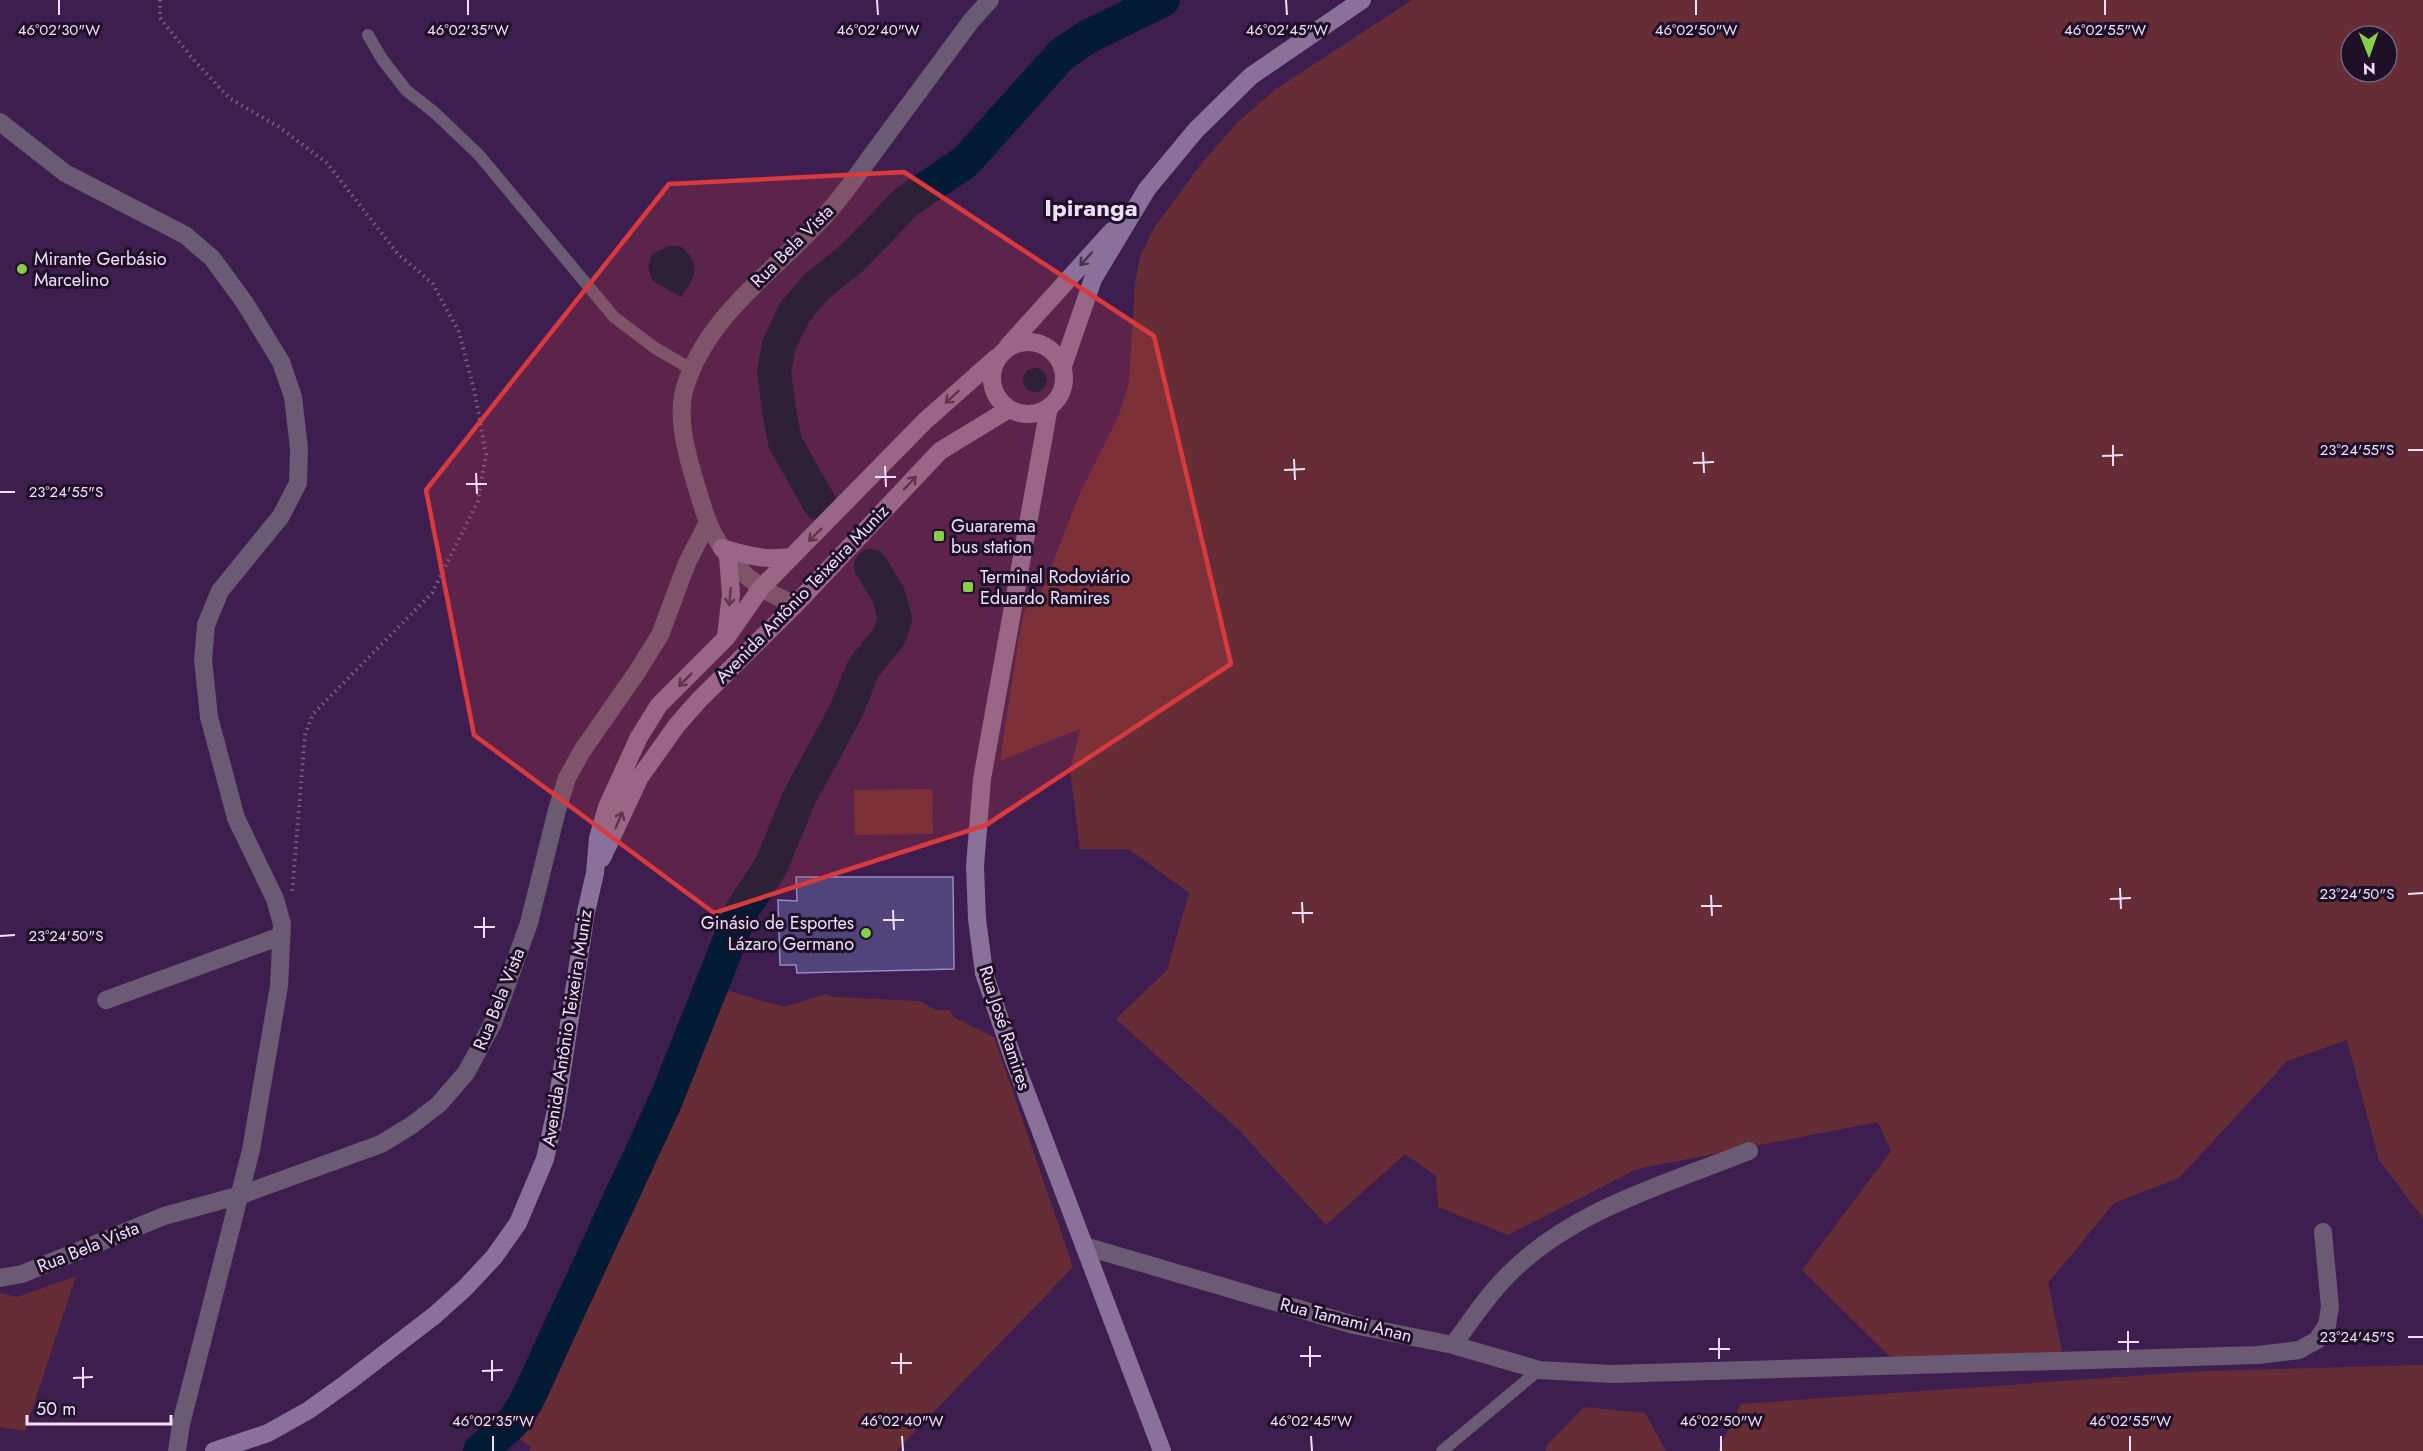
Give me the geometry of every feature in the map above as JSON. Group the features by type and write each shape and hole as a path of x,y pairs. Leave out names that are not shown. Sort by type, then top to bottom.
{"main road":[{"name":"Avenida Antônio Teixeira Muniz","path":"214,1451 268,1433 309,1410 348,1382 435,1316 465,1288 494,1257 518,1223 545,1159 556,1110 586,912 595,873 598,838 607,807 639,737 659,705 726,638 761,588 791,556 810,540 925,422 1002,352 1140,200 1196,130 1224,100 1251,76 1362,0"},
{"name":"Avenida Antônio Teixeira Muniz","path":"1049,407 1055,403 1060,391 1064,379 1063,366 1093,279 1140,200"},
{"path":"1049,407 1032,414 1022,414 1009,409 998,400 992,387 991,374 1002,352 1020,342 1034,341 1046,346 1057,354 1063,366"},
{"name":"Rua José Ramires","path":"1049,407 982,779 975,876 977,919 984,973 1162,1451"},
{"name":"Avenida Antônio Teixeira Muniz","path":"595,873 640,777 677,725 699,700 796,604 940,451 1009,409"},
{"path":"726,638 731,594 725,552 774,560 791,556"}],"street":[{"name":"Rua Bela Vista","path":"796,604 761,588 725,552 708,522 692,472 683,428 683,394 691,369 709,338 744,293 821,220 971,21 990,0"},
{"path":"0,122 65,173 185,235 212,258 245,303 281,362 293,397 299,448 298,483 281,516 220,591 206,625 203,660 209,717 236,818 275,899 281,930 279,986 263,1093 241,1195 181,1424 177,1451"},
{"name":"Rua Bela Vista","path":"0,1278 22,1274 164,1215 241,1195 381,1144 412,1125 439,1104 466,1073 493,1023 529,923 567,778 582,751 660,635 687,563 708,522"},
{"path":"106,1000 281,930"},
{"path":"1453,1345 1509,1274 1533,1253 1573,1225 1619,1202 1749,1150"},
{"name":"Rua Tamami Anan","path":"1084,1246 1354,1325 1453,1345 1539,1370 1611,1374 2258,1356 2300,1350 2317,1340 2327,1325 2330,1307 2323,1232"}],"lane":[{"path":"368,35 382,59 406,90 435,113 479,155 614,317 655,348 691,369"},
{"path":"1442,1451 1539,1370"}],"path":[{"path":"160,0 160,18 192,58 229,98 279,127 327,163 397,253 433,284 459,332 475,394 486,454 478,501 432,594 312,714 306,735 291,914 281,930"}],"highlighted area":[{"path":"904,172 1154,336 1231,664 986,825 714,913 474,735 426,490 669,184"}],"shaded area":[{"path":"1412,0 2423,0 2423,1218 2379,1160 2347,1040 2287,1061 2179,1178 2114,1203 2048,1283 2062,1353 1891,1358 1802,1270 1891,1151 1878,1122 1637,1169 1508,1235 1438,1207 1436,1176 1405,1154 1326,1225 1239,1130 1116,1019 1167,970 1189,893 1129,849 1080,849 1070,770 1080,729 1000,761 1024,612 1043,588 1079,495 1119,415 1129,382 1135,284 1140,257 1154,228 1201,164 1238,122 1276,89"},
{"path":"932,789 933,834 855,835 854,790"},
{"path":"726,990 784,1007 826,994 833,997 920,1001 936,1010 950,1010 953,1017 994,1037 1073,1267 896,1451 530,1451 531,1447 518,1438 549,1395"},
{"path":"76,1276 25,1431 0,1427 0,1293 17,1297"},
{"path":"2423,1365 2423,1451 1718,1451 1741,1404 2205,1371"},
{"path":"1584,1407 1645,1413 1666,1451 1545,1451 1548,1444"}],"water":[{"path":"669,246 680,246 692,258 694,264 693,277 681,297 653,281 648,267 652,254"},
{"path":"1035,368 1044,371 1047,380 1044,389 1035,392 1026,389 1023,380 1026,371"}],"building":[{"name":"Ginásio de Esportes Lázaro Germano","path":"796,877 953,877 954,969 797,973 796,965 780,965 778,900 797,901"}],"waterway":[{"path":"820,504 785,442 779,410 774,371 779,345 794,313 816,287 852,258 906,202 965,162 1062,54 1089,36 1163,0"},
{"path":"480,1451 513,1422 526,1402 666,1100 742,910 771,866 799,798 846,711 863,669 890,635 895,618 888,594 871,566"}],"place":[{"name":"Mirante Gerbásio Marcelino","path":"22,269"},
{"name":"Guararema bus station","path":"939,536"},
{"name":"Terminal Rodoviário Eduardo Ramires","path":"968,587"},
{"name":"Ginásio de Esportes Lázaro Germano","path":"866,933"}],"district":[{"name":"Ipiranga","path":"1091,207"}]}
